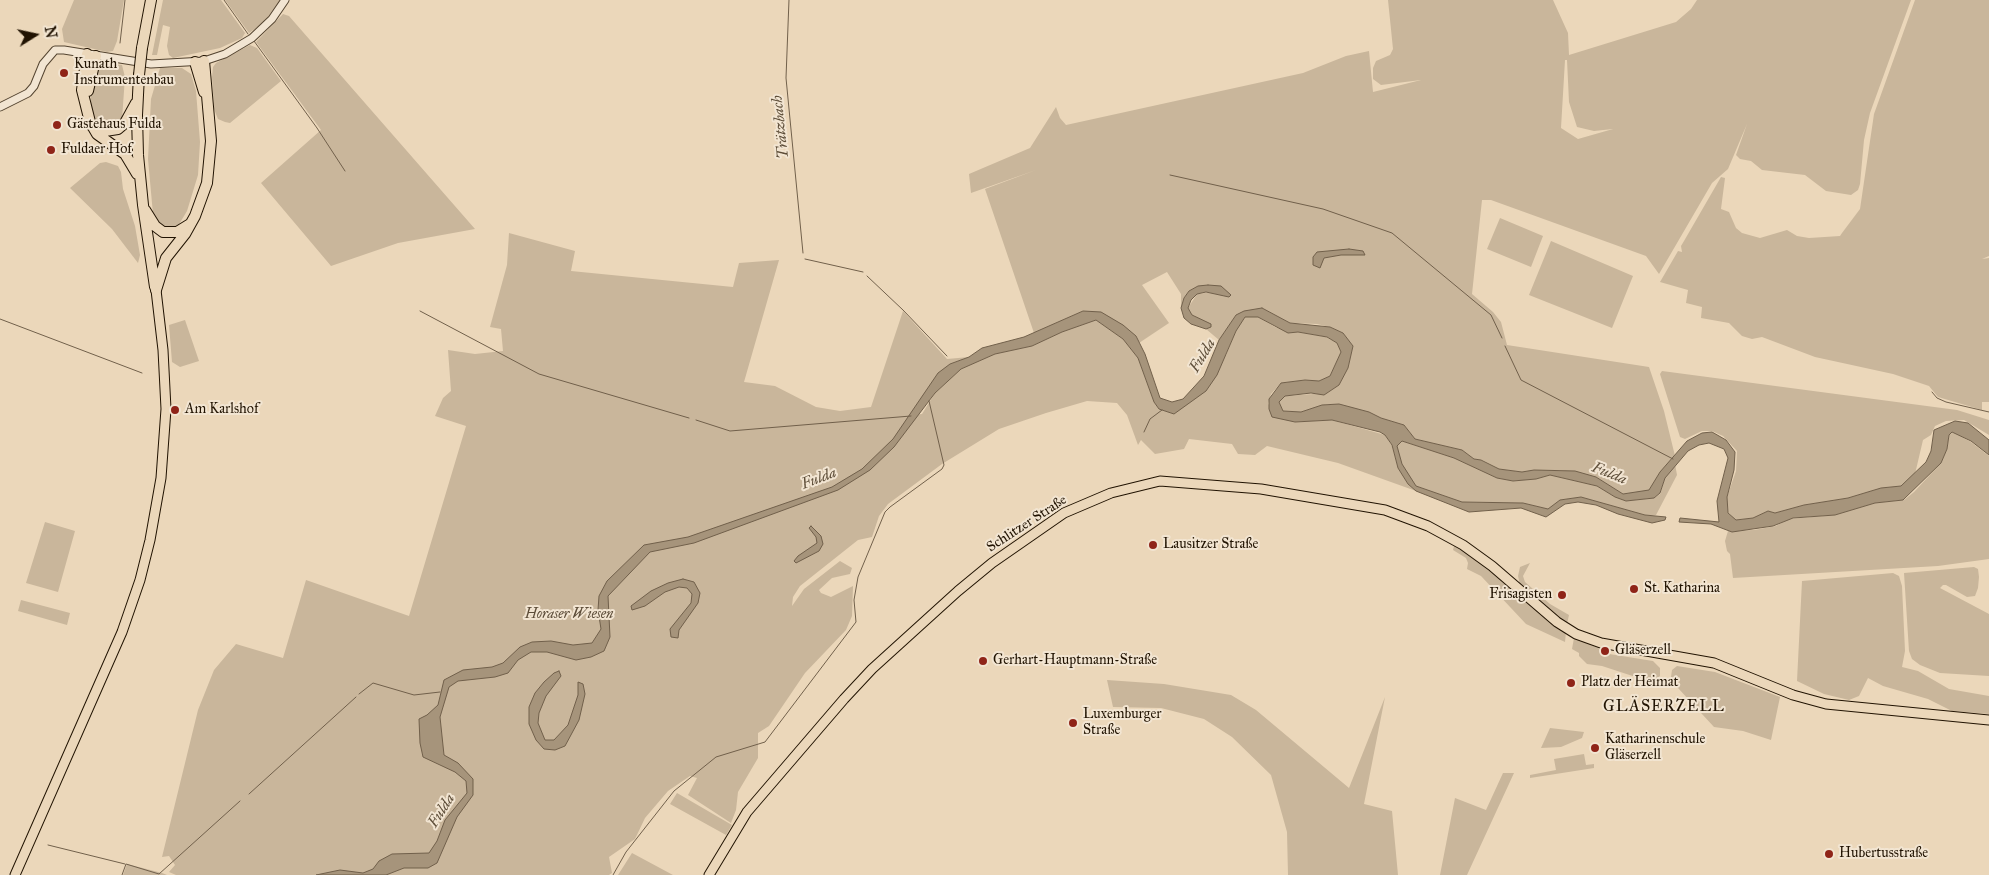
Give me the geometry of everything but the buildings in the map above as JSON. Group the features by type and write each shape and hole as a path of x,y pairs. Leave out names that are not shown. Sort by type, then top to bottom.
{"highway":[{"path":"150,0 142,48 137,99 140,181 156,290"},
{"path":"92,55 82,90 87,116 97,134 129,157 140,181"},
{"path":"156,290 166,258 191,224 202,200 210,167 211,141 207,99 200,61"},
{"path":"92,126 105,131 118,129 125,123 137,99"},
{"path":"143,205 155,226 163,232 177,232 191,224"}],"main road":[{"path":"15,875 122,632 137,589 150,540 161,478 166,409 163,350 156,290"},
{"name":"Schlitzer Straße","path":"708,875 747,812 872,669 992,563 1064,513 1112,493 1160,481 1261,489 1385,510 1416,521 1453,539 1482,558 1542,611 1576,634 1621,648 1678,655 1714,663 1805,699 1840,706 1989,720"}],"street":[{"path":"0,107 28,93 44,64 55,50 151,64 200,61 225,54 252,38 272,19 286,0"}],"green space":[{"path":"74,0 124,0 117,41 113,51 107,52 64,42 62,29"},
{"path":"163,0 221,0 245,33 242,38 220,48 173,58 169,55 167,46 170,27 163,25 157,55 152,55"},
{"path":"225,0 282,0 262,24 249,33"},
{"path":"1388,0 1553,0 1568,33 1569,55 1676,22 1691,9 1697,0 1911,0 1870,113 1864,140 1860,184 1858,190 1851,195 1826,191 1805,175 1762,170 1751,161 1740,159 1736,155 1747,124 1728,169 1712,183 1659,274 1646,256 1491,200 1482,200 1472,294 1493,312 1501,322 1507,345 1649,367 1664,411 1675,456 1660,472 1649,491 1623,494 1596,477 1560,470 1522,472 1499,469 1482,460 1474,459 1462,450 1415,439 1404,425 1369,412 1328,404 1301,412 1283,411 1279,402 1285,396 1327,393 1339,385 1348,368 1353,346 1343,333 1317,324 1290,323 1262,308 1236,315 1219,340 1206,329 1211,327 1192,315 1188,308 1197,294 1213,292 1229,297 1198,286 1189,291 1184,298 1181,308 1181,294 1167,272 1142,285 1169,323 1139,343 1136,336 1083,311 1034,333 985,189 1036,170 971,193 969,174 1030,148 1056,107 1060,118 1066,125 1303,73 1346,56 1369,51 1373,92 1421,80 1381,85 1373,79 1373,68 1376,61 1390,55 1393,49","holes":["1565,60 1567,60 1569,102 1577,127 1594,131 1613,129 1578,139 1561,128"]},
{"path":"1915,0 1989,0 1989,256 1982,259 1989,258 1989,402 1982,402 1982,410 1938,397 1929,386 1893,374 1815,357 1762,337 1752,339 1742,336 1729,323 1701,318 1702,307 1686,303 1688,290 1660,282 1678,251 1682,252 1681,246 1721,177 1725,178 1721,209 1729,212 1736,228 1742,233 1760,238 1787,230 1797,236 1809,238 1840,236 1860,209 1874,114"},
{"path":"283,14 289,16 475,229 398,243 331,266 261,183 321,130 256,42"},
{"path":"250,45 257,48 281,81 230,123 225,122 218,119 214,109 213,67 216,63"},
{"path":"106,63 122,65 125,77 122,119 114,126 108,127 95,120 91,107 91,90 96,72"},
{"path":"160,68 182,68 191,74 196,91 200,142 198,175 187,211 178,226 168,229 159,225 153,214 148,159 151,99"},
{"path":"106,162 118,166 121,172 123,189 135,226 140,255 138,263 112,229 70,188 100,163"},
{"path":"1500,218 1543,236 1531,267 1487,249"},
{"name":"Horaser Wiesen","path":"509,233 575,251 571,271 733,287 739,263 779,260 744,382 775,386 816,407 840,411 871,407 903,311 947,359 969,357 950,364 911,415 922,414 935,393 961,369 995,354 1032,346 1062,332 1096,320 1123,339 1138,358 1154,402 1159,409 1174,414 1226,355 1236,331 1245,317 1258,317 1275,327 1291,333 1298,332 1326,337 1337,343 1341,352 1330,376 1319,381 1305,380 1281,383 1271,394 1268,404 1295,422 1332,420 1385,435 1392,446 1398,468 1408,484 1416,491 1338,463 1267,446 1255,455 1238,454 1232,444 1189,439 1184,449 1155,454 1141,440 1138,445 1127,415 1117,403 1087,401 1046,413 999,429 942,464 888,504 879,516 872,537 858,540 800,586 793,597 792,606 804,589 840,561 852,568 850,574 832,578 819,590 821,593 831,597 853,586 852,616 846,630 805,673 769,726 758,733 758,758 738,792 736,810 731,823 688,795 697,778 690,776 668,791 645,818 635,839 609,857 612,873 609,875 176,875 169,872 175,865 169,856 162,857 198,710 214,670 236,644 283,658 306,580 409,616 466,426 435,416 443,398 451,391 448,350 475,354 503,351 501,329 490,327 507,265"},
{"path":"1551,241 1633,276 1612,328 1529,295"},
{"path":"185,320 199,361 180,367 172,362 169,325"},
{"path":"1662,371 1957,410 1989,420 1989,435 1964,420 1946,421 1935,426 1931,435 1923,440 1915,474 1901,486 1881,488 1848,498 1804,505 1775,513 1768,511 1753,518 1736,520 1728,512 1727,497 1736,471 1737,451 1723,436 1712,431 1702,431 1685,439 1680,437 1660,374"},
{"path":"1953,432 1971,442 1989,456 1989,559 1938,566 1733,578 1730,554 1727,551 1725,541 1728,531 1754,530 1776,526 1788,519 1835,515 1875,503 1904,500 1941,463 1947,449 1949,435"},
{"path":"1402,441 1454,458 1497,478 1513,481 1536,479 1550,475 1597,486 1615,497 1626,501 1654,498 1660,494 1665,478 1675,464 1677,475 1656,515 1645,515 1581,497 1561,500 1548,509 1523,503 1462,502 1416,486 1408,478 1396,446"},
{"path":"45,522 75,531 58,592 26,583"},
{"path":"1454,546 1458,546 1495,573 1548,619 1566,632 1565,642 1526,624 1481,576 1467,569 1468,563 1466,558 1453,550"},
{"path":"1530,563 1523,576 1525,582 1550,604 1569,615 1567,624 1556,618 1520,585 1518,576 1520,567"},
{"path":"1974,567 1978,569 1979,577 1975,596 1967,597 1946,585 1940,588 1989,614 1989,676 1940,673 1920,665 1912,659 1909,651 1904,573"},
{"path":"1893,573 1899,576 1902,586 1905,651 1902,667 1918,671 1949,689 1989,696 1989,714 1952,711 1928,699 1883,686 1868,678 1859,696 1849,700 1824,694 1797,681 1802,581"},
{"path":"21,600 70,613 67,625 18,611"},
{"path":"1574,638 1598,648 1603,653 1653,661 1660,668 1660,676 1655,680 1648,681 1602,666 1587,664 1579,656 1579,653 1572,649"},
{"path":"1677,666 1715,672 1780,697 1771,740 1743,731 1714,727 1678,688 1670,684 1672,670"},
{"path":"1107,680 1164,684 1231,695 1256,710 1349,788 1385,697 1364,804 1392,811 1398,875 1288,875 1287,832 1271,775 1232,737 1204,719 1161,708 1113,707"},
{"path":"1550,728 1584,732 1582,738 1561,747 1541,748"},
{"path":"1584,754 1586,765 1594,764 1594,768 1530,778 1530,775 1556,770 1554,759"},
{"path":"1503,773 1514,773 1467,875 1440,875 1455,798 1486,810"},
{"path":"677,793 732,825 726,835 670,804"},
{"path":"632,853 673,875 618,875"},
{"path":"127,864 162,873 167,875 123,875"}],"shaded area":[{"path":"1349,249 1363,251 1365,255 1341,255 1324,258 1320,268 1313,265 1313,257 1317,252"},
{"path":"1198,286 1221,286 1231,295 1229,297 1206,292 1197,294 1191,300 1188,308 1192,315 1211,324 1211,327 1206,329 1191,324 1184,318 1181,308 1184,298 1189,291"},
{"path":"1262,308 1290,323 1330,327 1343,333 1353,346 1348,368 1339,385 1324,395 1311,393 1285,396 1279,402 1283,411 1301,412 1322,405 1339,404 1369,412 1404,425 1415,439 1462,450 1474,459 1481,460 1499,469 1522,472 1534,470 1575,471 1596,477 1623,494 1649,490 1660,472 1687,441 1702,433 1712,432 1726,440 1735,452 1734,470 1727,497 1728,513 1736,520 1753,518 1768,511 1775,513 1804,505 1848,498 1881,488 1901,486 1926,462 1931,451 1934,430 1955,421 1968,423 1989,440 1989,455 1971,441 1952,432 1949,435 1947,449 1941,463 1903,500 1875,503 1835,515 1793,518 1773,526 1732,532 1711,524 1679,522 1680,518 1719,522 1717,501 1728,458 1724,449 1709,443 1699,445 1688,451 1665,478 1660,493 1654,498 1626,501 1615,497 1597,486 1550,475 1536,479 1513,481 1497,478 1454,458 1402,441 1397,446 1402,464 1416,486 1462,502 1523,503 1548,509 1560,500 1581,497 1645,515 1666,517 1665,520 1652,523 1618,514 1596,505 1578,502 1565,504 1546,517 1521,508 1469,512 1416,491 1408,484 1398,468 1392,445 1385,435 1380,432 1332,420 1295,422 1272,417 1269,409 1269,399 1281,383 1305,380 1319,381 1330,376 1341,352 1337,343 1327,337 1298,332 1288,333 1258,317 1245,317 1236,331 1217,375 1206,391 1174,414 1159,409 1154,402 1138,358 1123,339 1096,320 1062,332 1032,346 995,354 961,369 935,393 894,447 870,470 838,490 694,543 650,552 608,596 610,637 604,651 591,657 576,660 547,652 531,652 518,660 508,673 495,677 458,681 449,687 440,717 444,755 458,763 473,779 473,795 457,817 437,863 428,868 404,868 386,875 316,875 340,870 363,873 373,869 379,861 392,854 429,853 437,841 445,820 467,793 466,781 455,772 423,757 420,743 419,719 427,715 438,705 444,680 463,670 492,667 503,663 520,647 532,642 551,641 573,645 592,643 601,629 598,610 599,596 607,581 644,545 688,537 832,487 862,469 893,439 938,373 950,364 969,357 982,348 1024,337 1083,311 1101,312 1123,325 1136,336 1145,354 1160,398 1172,402 1183,399 1204,376 1219,340 1236,315 1244,311"},
{"path":"811,526 821,536 823,544 819,551 796,563 794,561 798,556 817,543 816,537 809,528"},
{"path":"683,579 694,582 700,593 698,603 679,630 678,638 671,637 670,629 691,603 692,594 687,588 679,587 665,592 645,606 632,610 631,606 651,591 668,583"},
{"path":"559,671 561,676 546,696 539,713 538,723 545,740 554,740 568,725 578,695 578,682 583,684 585,694 579,720 565,746 555,750 544,749 536,740 529,724 529,707 535,693 544,682"}],"waterway":[{"path":"120,43 125,0"},
{"path":"224,0 248,34"},
{"name":"Trätzbach","path":"789,0 786,78 803,253"},
{"path":"254,41 317,128 345,171"},
{"path":"1170,175 1323,209 1392,233 1491,315 1502,338"},
{"name":"Trätzbach","path":"805,259 863,272"},
{"name":"Trätzbach","path":"867,276 947,356"},
{"path":"420,311 539,374 689,418"},
{"path":"0,319 142,373"},
{"path":"1505,346 1521,380 1673,459"},
{"path":"1932,392 1937,398 1946,402 1989,412"},
{"path":"613,875 626,852 674,791 716,757 765,742 856,622 854,600 858,577 885,512 942,469 944,465 929,401"},
{"path":"1144,432 1150,419 1162,410"},
{"path":"696,420 730,431 911,416"},
{"path":"359,694 373,683 414,695 440,692"},
{"path":"249,794 356,697"},
{"path":"122,875 126,864 159,874 240,801"},
{"path":"48,845 125,864"}],"place":[{"name":"Kunath Instrumentenbau","path":"64,73"},
{"name":"Gästehaus Fulda","path":"57,125"},
{"name":"Fuldaer Hof","path":"51,150"},
{"name":"Am Karlshof","path":"175,410"},
{"name":"Lausitzer Straße","path":"1153,545"},
{"name":"St. Katharina","path":"1634,589"},
{"name":"Frisagisten","path":"1562,595"},
{"name":"Gläserzell","path":"1605,651"},
{"name":"Gerhart-Hauptmann-Straße","path":"983,661"},
{"name":"Platz der Heimat","path":"1571,683"},
{"name":"Luxemburger Straße","path":"1073,723"},
{"name":"Katharinenschule Gläserzell","path":"1595,748"},
{"name":"Hubertusstraße","path":"1829,854"}],"district":[{"name":"GLÄSERZELL","path":"1664,707"}],"water label":[{"name":"Fulda","path":"1203,356"},
{"name":"Fulda","path":"1609,474"},
{"name":"Fulda","path":"819,479"},
{"name":"Fulda","path":"442,811"}]}
